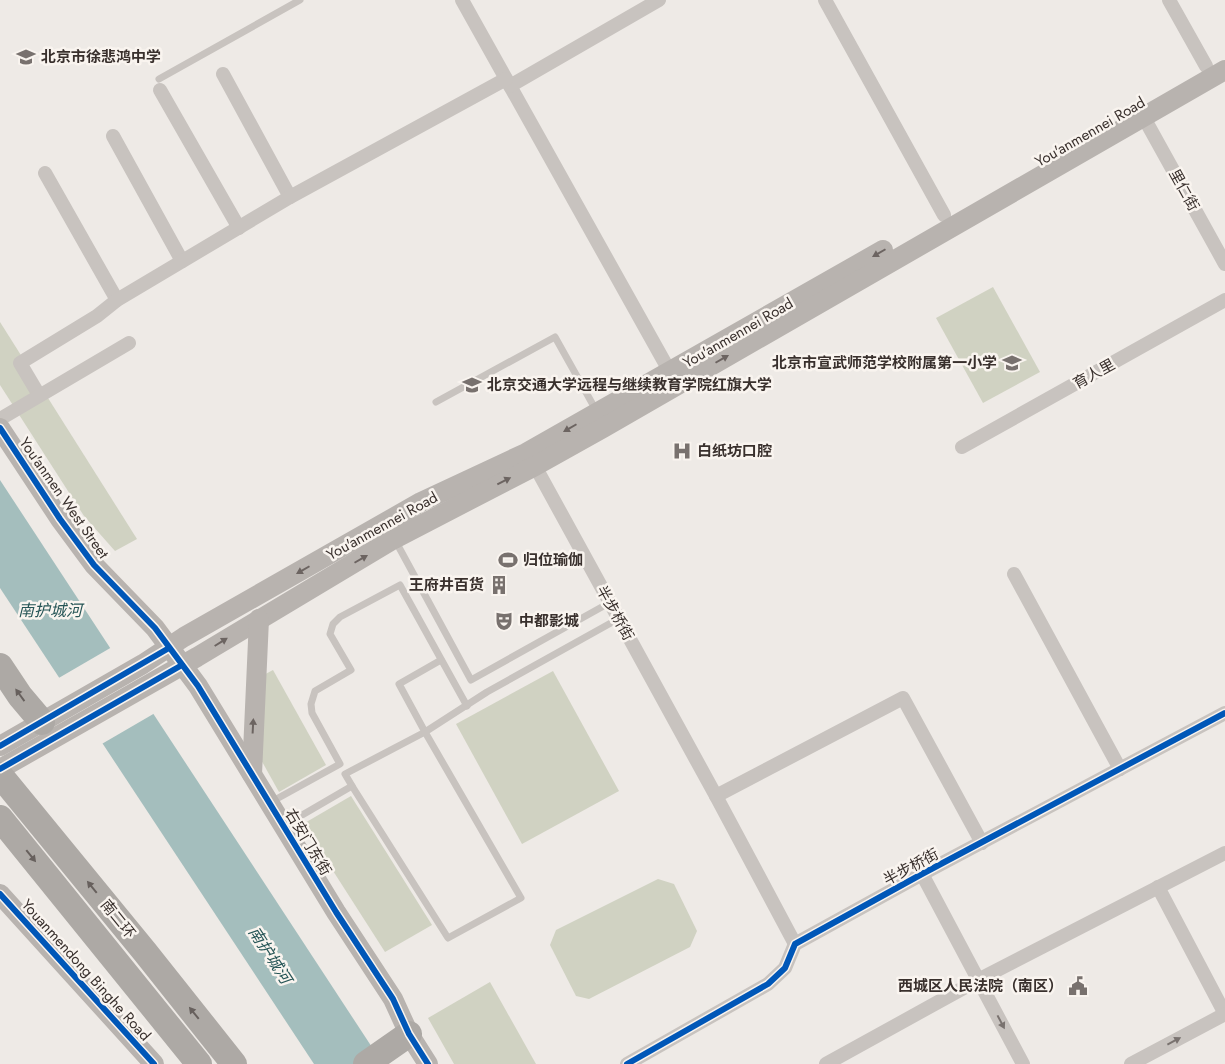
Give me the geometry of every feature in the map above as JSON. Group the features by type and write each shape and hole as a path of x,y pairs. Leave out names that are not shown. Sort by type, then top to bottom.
{"highway":[{"path":"0,666 20,696 52,716"},
{"name":"南二环","path":"0,775 235,1060"},
{"name":"南二环","path":"0,818 199,1064"}],"main road":[{"name":"You'anmennei Road","path":"0,769 157,680 394,539 535,466 603,428 1143,116 1215,68 1225,55"},
{"name":"You'anmennei Road","path":"0,746 143,664 184,637 421,502 526,453 944,215 1215,68"},
{"name":"You'anmen West Street","path":"0,428 60,519 94,566 140,611 182,665"},
{"path":"252,774 259,619"},
{"name":"右安门东街","path":"182,665 198,686 393,1000 395,1053"},
{"path":"157,680 167,677 178,680 188,691 369,972 394,1014 396,1029 395,1053"},
{"name":"Youanmendong Binghe Road","path":"0,894 154,1064"}],"street":[{"path":"462,0 670,372"},
{"path":"39,395 20,364 97,316 117,300 290,197 659,0"},
{"path":"825,0 944,215"},
{"path":"1169,0 1215,68"},
{"path":"223,74 290,197"},
{"path":"159,85 239,228"},
{"name":"里仁街","path":"1143,116 1225,264"},
{"path":"113,136 182,261"},
{"path":"45,173 117,300"},
{"name":"育人里","path":"962,447 1225,300"},
{"path":"0,419 129,343"},
{"name":"半步桥街","path":"535,466 716,796 794,944 1225,713"},
{"path":"1014,574 1120,769"},
{"path":"716,796 903,698 982,843"},
{"path":"826,1064 978,980 1225,854"},
{"path":"922,874 1023,1064"},
{"path":"1131,1064 1225,1014 1158,887"},
{"path":"627,1064 768,984 785,968 794,944"}],"lane":[{"path":"159,85 300,0"},
{"path":"436,402 555,337 597,412"},
{"path":"394,539 471,680 609,603"},
{"path":"441,660 399,684 522,898 448,938 352,786 312,713 311,704 315,691 352,670 330,634 333,624 340,617 400,585 467,706"},
{"path":"346,774 425,732 487,692 618,619"},
{"path":"270,803 340,764"},
{"path":"284,826 352,786"}],"green space":[{"path":"993,287 1040,372 983,403 936,318"},
{"path":"0,322 137,539 115,551 84,516 0,385"},
{"path":"273,670 326,765 279,792 255,749 258,678"},
{"path":"553,671 619,791 522,844 456,724"},
{"path":"351,796 432,925 385,952 303,824"},
{"path":"658,879 674,884 697,931 690,947 589,999 576,996 550,945 556,930"},
{"path":"490,982 536,1064 454,1064 428,1018"}],"water":[{"name":"南护城河","path":"0,480 383,1064 314,1064 0,588"}],"pier":[{"path":"112,647 155,713 100,745 57,679"}],"cycle path":[{"path":"0,428 60,519 94,565 155,628 198,686 336,912 393,999 409,1034 428,1064"},
{"path":"0,746 169,648"},
{"path":"0,769 182,665"},
{"path":"627,1064 768,984 785,968 795,944 922,874 1225,713"},
{"path":"0,894 154,1064"}],"place":[{"name":"北京市徐悲鸿中学","path":"26,57"},
{"name":"北京市宣武师范学校附属第一小学","path":"1012,363"},
{"name":"北京交通大学远程与继续教育学院红旗大学","path":"472,385"},
{"name":"白纸坊口腔","path":"682,451"},
{"name":"归位瑜伽","path":"508,560"},
{"name":"王府井百货","path":"499,585"},
{"name":"中都影城","path":"504,621"},
{"name":"西城区人民法院（南区）","path":"1078,986"}]}
